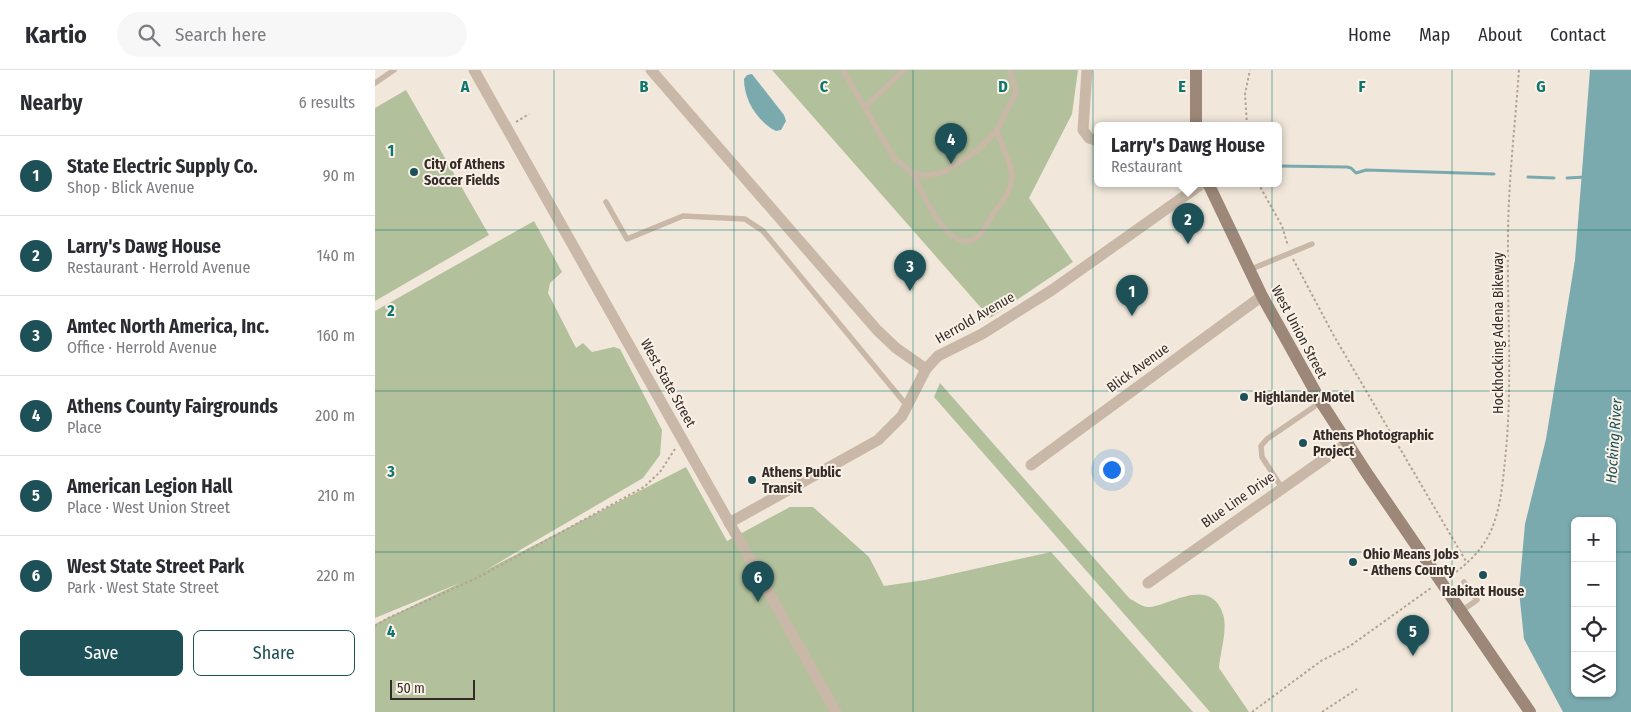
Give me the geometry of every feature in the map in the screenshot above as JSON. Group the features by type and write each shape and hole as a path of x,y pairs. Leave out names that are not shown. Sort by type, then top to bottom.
{"main road":[{"path":"1196,70 1196,122"},
{"name":"West Union Street","path":"1210,187 1262,296 1321,402 1460,612 1530,712"}],"street":[{"name":"West State Street","path":"473,70 836,712"},
{"path":"651,70 877,330 896,348 926,369"},
{"path":"1087,70 1083,130 1089,138 1094,140"},
{"name":"Herrold Avenue","path":"729,523 878,440 896,423 908,406 926,369 938,356 978,336 1051,290 1197,187"},
{"name":"Blick Avenue","path":"1031,465 1262,296"},
{"name":"Blue Line Drive","path":"1148,583 1347,443"}],"lane":[{"path":"375,83 394,70"},
{"path":"843,70 847,80 894,158 913,173 945,230 955,240 967,241 977,238 1007,194 1012,179 1011,166 1001,147 997,130"},
{"path":"865,107 904,70"},
{"path":"913,173 926,176 944,172 978,150 997,130 1017,92 1010,70"},
{"path":"606,202 627,238 683,216 745,219 752,223 763,231 908,406"},
{"path":"1249,270 1312,244"},
{"path":"1282,488 1262,457 1261,446 1267,439 1321,402"},
{"path":"1460,612 1477,600 1464,582"}],"path":[{"path":"1247,122 1245,94 1250,70"},
{"name":"Hockhocking Adena Bikeway","path":"1449,577 1481,549 1494,524 1507,439 1511,375 1507,240 1519,70"},
{"path":"513,124 529,114"},
{"path":"1260,187 1281,226 1291,254 1334,336 1467,563"},
{"path":"375,626 477,578 644,487 660,472 678,444 683,441"},
{"path":"1253,712 1321,661 1350,646 1432,588"},
{"path":"1322,712 1357,688"}],"green space":[{"path":"772,70 1078,70 1072,114 1029,198 1073,262 990,318"},
{"name":"City of Athens Soccer Fields","path":"406,90 489,235 375,301 375,108"},
{"path":"534,221 562,272 550,283 548,293 576,348 583,343 592,352 614,347 620,349 662,430 660,455 643,478 486,570 686,467 727,541 790,507 813,507 869,557 884,586 925,580 1051,552 1193,712 375,712 375,624 460,583 375,618 375,311"},
{"path":"940,383 1130,599 1146,607 1199,594 1209,596 1217,602 1223,614 1225,627 1219,668 1249,712 1210,712 934,397"}],"water":[{"name":"Hocking River","path":"1590,70 1631,70 1631,712 1563,712 1524,639 1519,591 1525,524 1546,439 1575,260"},
{"path":"752,74 784,115 786,121 781,130 776,131 763,122 749,102 744,79 747,75"}],"waterway":[{"path":"1282,166 1347,167 1356,173 1366,170 1494,174"},
{"path":"1528,177 1554,178"},
{"path":"1567,178 1586,177"}],"place":[{"name":"Athens County Fairgrounds","path":"951,164"},
{"name":"City of Athens Soccer Fields","path":"414,172"},
{"name":"Larry's Dawg House","path":"1188,244"},
{"name":"Amtec North America, Inc.","path":"910,291"},
{"name":"State Electric Supply Co.","path":"1132,316"},
{"name":"Highlander Motel","path":"1244,397"},
{"name":"Athens Photographic Project","path":"1303,443"},
{"name":"Athens Public Transit","path":"752,480"},
{"name":"Ohio Means Jobs - Athens County","path":"1353,562"},
{"name":"Habitat House","path":"1483,575"},
{"name":"West State Street Park","path":"758,602"},
{"name":"American Legion Hall","path":"1413,656"}]}
